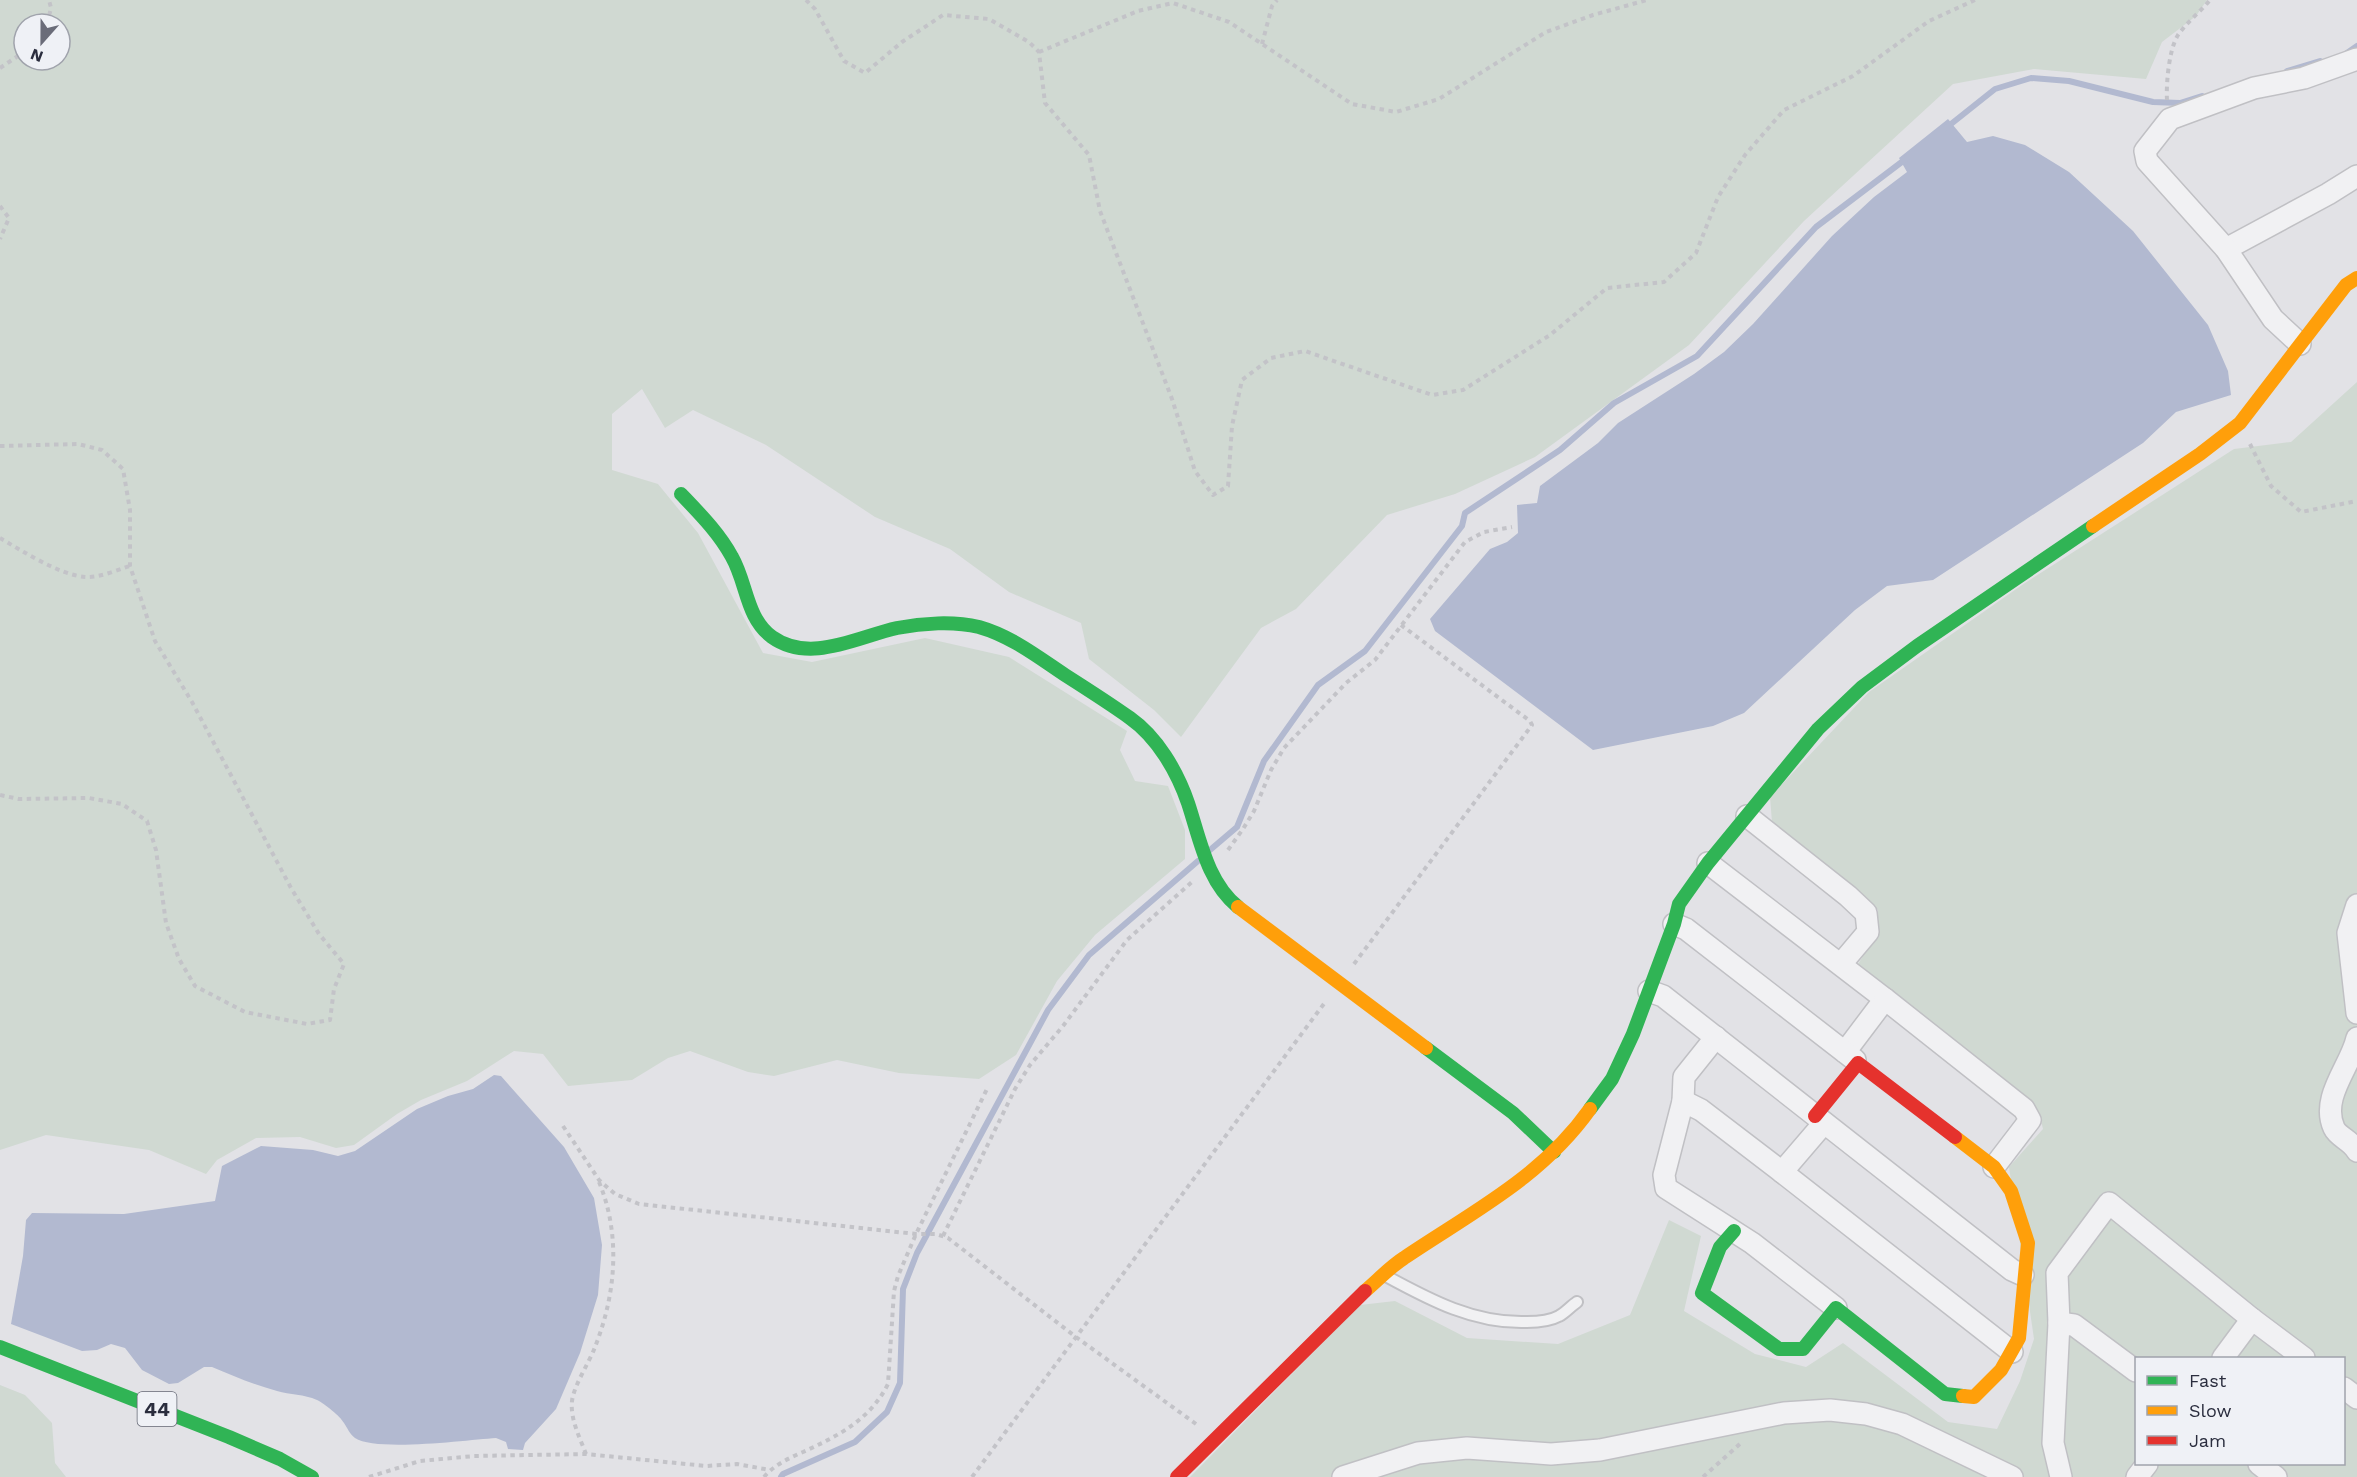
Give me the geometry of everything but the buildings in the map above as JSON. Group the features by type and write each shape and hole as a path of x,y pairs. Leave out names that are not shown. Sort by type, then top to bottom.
{"street":[{"path":"2300,344 2272,319 2226,249 2147,161 2145,151 2170,119 2254,88 2304,78 2357,59"},
{"path":"2226,249 2357,176"},
{"path":"1177,1477 1359,1296 1383,1275 1402,1259 1493,1202 1554,1152 1575,1131 1612,1079 1633,1034 1674,924 1679,904 1708,863 1818,729 1862,687 1917,646 2200,454 2240,423 2346,285 2357,278"},
{"path":"681,494 719,536 734,560 756,622 784,645 816,650 899,628 946,624 978,627 1013,641 1076,680 1132,719 1165,754 1187,800 1208,864 1219,886 1235,905 1513,1113 1554,1152"},
{"path":"1748,816 1866,913 1868,932 1841,964"},
{"path":"1708,863 1841,964 2024,1109 2030,1120 1994,1167"},
{"path":"2357,905 2348,933 2357,1013"},
{"path":"1674,924 1686,929 1994,1167 2011,1191 2028,1243 2023,1275 2019,1338 2001,1370 1974,1397 1945,1394 1752,1243 1666,1188 1664,1175 1683,1101 1684,1077 1716,1037"},
{"path":"1649,991 1663,996 2012,1270 2023,1275"},
{"path":"1782,1172 1820,1120 1851,1057 1885,999"},
{"path":"2357,1038 2336,1087 2330,1110 2334,1129 2355,1146 2357,1151"},
{"path":"1683,1101 1701,1110 2012,1352"},
{"path":"2061,1477 2053,1443 2059,1323 2057,1273 2109,1203 2301,1357"},
{"path":"1734,1231 1720,1247 1702,1293 1779,1349 1803,1349 1836,1308"},
{"path":"2224,1357 2252,1318"},
{"path":"2059,1323 2074,1325 2135,1370"},
{"name":"44","path":"0,1347 229,1437 280,1459 312,1477"},
{"path":"1343,1477 1418,1453 1467,1448 1551,1454 1600,1450 1784,1413 1830,1410 1866,1414 1902,1424 2012,1477"},
{"path":"2260,1465 2276,1477"}],"lane":[{"path":"1383,1275 1426,1298 1470,1315 1508,1323 1538,1322 1558,1317 1577,1302"}],"path":[{"path":"806,0 815,9 844,61 865,73 902,42 942,15 989,19 1029,42 1039,52 1045,102 1089,155 1100,211 1172,399 1195,471 1213,495 1228,486 1232,426 1242,380 1271,358 1305,351 1432,395 1463,390 1550,335 1607,288 1664,282 1696,254 1718,197 1745,155 1784,110 1853,76 1929,21 1974,0"},
{"path":"1262,44 1272,6 1277,0"},
{"path":"1039,52 1138,11 1173,3 1229,22 1352,104 1396,112 1439,99 1546,32 1593,15 1647,0"},
{"path":"2167,96 2172,48 2177,36 2210,0"},
{"path":"0,206 9,218 0,238"},
{"path":"2240,423 2271,486 2301,512 2357,501"},
{"path":"0,446 78,444 102,450 123,469 130,510 130,566 154,641 192,702 291,888 319,934 344,964 334,989 330,1020 307,1024 245,1012 195,986 179,959 166,923 156,850 147,821 122,804 88,798 19,799 0,795"},
{"path":"0,538 45,564 84,577 130,566"},
{"path":"972,1477 1532,725 1530,721 1401,625"},
{"path":"764,1477 770,1470 794,1456 841,1434 866,1416 881,1397 888,1384 894,1291 918,1234 987,1089"},
{"path":"563,1126 599,1180 609,1205 613,1236 612,1289 596,1345 572,1401 573,1419 586,1454"},
{"path":"599,1180 615,1194 639,1204 918,1234 936,1234 948,1238 1076,1337 1216,1438"},
{"path":"1703,1477 1744,1441 1752,1420"},
{"path":"369,1477 420,1461 474,1456 586,1454 706,1466 737,1464 770,1470"}],"shaded area":[{"path":"0,0 2207,0 2196,16 2162,42 2146,79 2034,69 1953,84 1804,221 1689,345 1535,457 1455,494 1387,515 1296,609 1261,628 1181,737 1154,710 1089,659 1081,623 1009,592 950,549 875,517 766,445 693,410 665,428 642,389 612,414 612,470 658,484 698,533 763,653 812,662 925,638 1009,657 1127,731 1120,750 1135,781 1168,786 1185,830 1185,859 1095,935 1057,981 1016,1055 979,1079 899,1073 837,1060 774,1076 748,1072 690,1051 668,1058 632,1080 568,1086 543,1054 514,1051 467,1081 421,1100 397,1114 354,1145 336,1148 300,1137 256,1138 217,1160 206,1174 149,1150 46,1135 0,1150"},
{"path":"2357,382 2357,1477 1190,1477 1360,1305 1395,1301 1467,1338 1558,1344 1630,1315 1669,1220 1701,1236 1684,1311 1755,1354 1806,1367 1843,1343 1948,1422 1997,1429 2020,1381 2034,1339 2009,1167 2043,1129 2039,1112 1858,964 1878,933 1878,910 1772,822 1770,797 1869,692 2022,585 2234,449 2291,442"},
{"path":"0,1385 25,1395 52,1423 55,1463 66,1477 0,1477"}],"water":[{"path":"1948,119 1967,142 1993,136 2025,145 2069,172 2133,231 2208,325 2228,371 2231,395 2176,412 2143,443 1933,580 1887,586 1855,610 1744,713 1713,726 1593,750 1435,631 1430,619 1490,549 1507,542 1518,533 1517,505 1537,503 1540,486 1598,443 1618,423 1724,352 1753,324 1832,236 1874,197 1907,172 1899,158"},
{"path":"494,1075 501,1076 564,1147 594,1198 602,1245 598,1295 580,1353 556,1409 525,1443 523,1450 508,1449 506,1442 496,1438 401,1445 366,1442 355,1438 336,1414 312,1398 269,1389 212,1367 204,1367 178,1383 169,1384 142,1370 125,1348 111,1344 97,1350 82,1351 11,1324 23,1256 26,1220 32,1213 124,1214 215,1201 222,1166 261,1146 313,1150 338,1156 355,1151 417,1109 448,1096 473,1089"}],"waterway":[{"path":"2347,53 2357,46"},
{"path":"2287,71 2320,61"},
{"path":"1946,128 1995,89 2031,78 2069,81 2153,102 2180,103 2202,96"},
{"path":"1210,850 1237,827 1264,761 1318,685 1365,651 1462,526 1465,513 1560,450 1614,403 1697,356 1816,227 1907,158"},
{"path":"781,1477 783,1474 855,1442 887,1412 900,1383 903,1289 917,1253 1048,1010 1089,955 1198,861"}],"traffic: fast":[{"path":"681,494 709,524 727,548 737,567 752,610 763,629 787,645 802,648 834,646 897,628 927,624 949,623 979,627 1024,648 1130,718 1149,735 1172,767 1188,803 1212,873 1227,897 1238,907"},
{"path":"1590,1109 1612,1079 1633,1034 1674,924 1679,904 1708,863 1818,729 1862,687 1917,646 2093,526"},
{"path":"1426,1048 1513,1113 1554,1152"},
{"path":"1734,1231 1720,1247 1702,1293 1779,1349 1803,1349 1836,1308 1945,1394 1963,1396"},
{"path":"0,1347 229,1437 280,1459 312,1477"}],"traffic: slow":[{"path":"2093,526 2200,454 2240,423 2346,285 2357,278"},
{"path":"1238,907 1426,1048"},
{"path":"1365,1291 1389,1269 1480,1209 1528,1174 1571,1133 1590,1109"},
{"path":"1955,1137 1994,1167 2011,1191 2028,1243 2019,1338 2001,1370 1974,1397 1963,1396"}],"traffic: jam":[{"path":"1815,1116 1858,1063 1955,1137"},
{"path":"1177,1477 1365,1291"}]}
